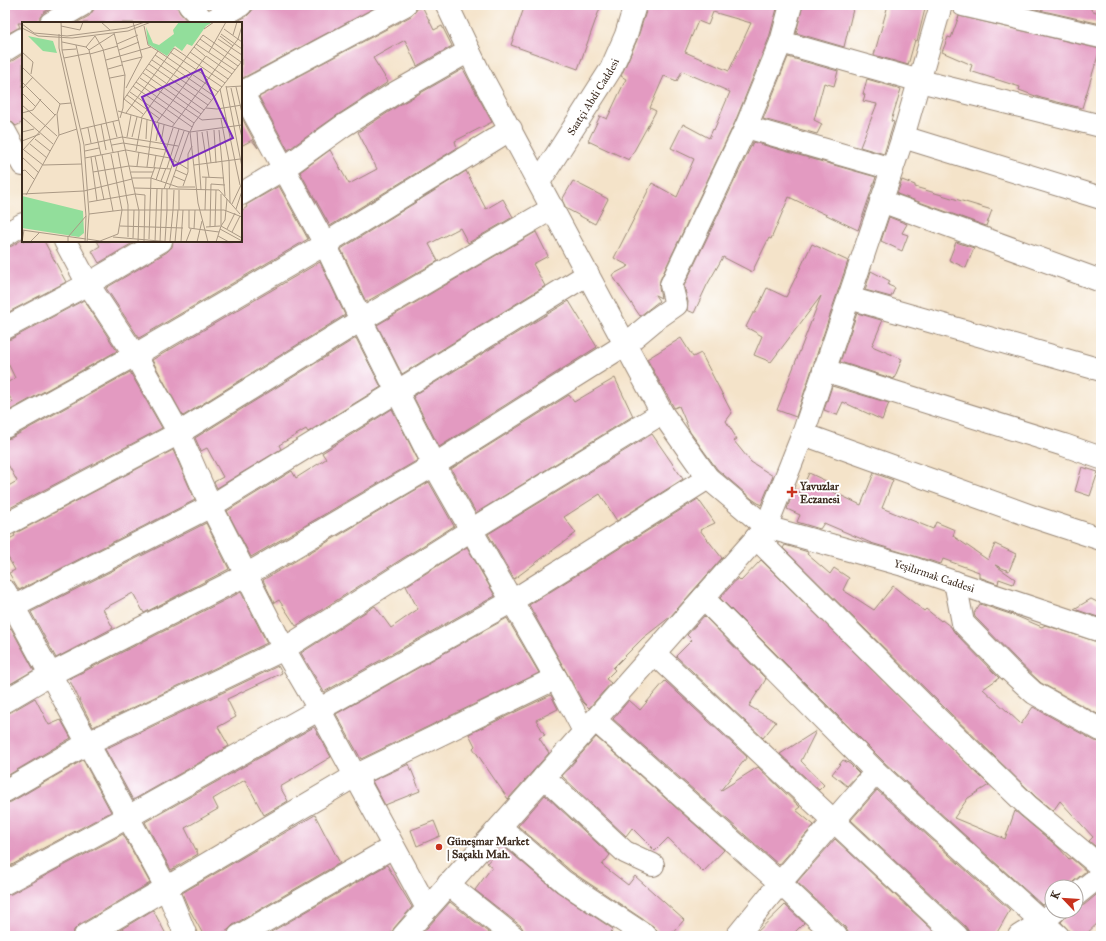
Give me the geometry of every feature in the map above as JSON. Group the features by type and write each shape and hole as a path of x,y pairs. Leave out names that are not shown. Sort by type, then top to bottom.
{"street":[{"path":"53,22 82,5"},
{"path":"189,5 206,22"},
{"path":"209,22 241,5"},
{"path":"242,91 405,5"},
{"path":"447,5 469,51 662,413 708,478 939,720 1028,806 1101,867"},
{"name":"Saatçi Abdi Caddesi","path":"539,182 611,70 626,35 635,5"},
{"path":"5,701 51,674 246,575 434,465 626,344 656,319 676,305 671,285 746,127 781,42 791,5"},
{"path":"403,936 761,532 803,434 903,137 941,5"},
{"path":"963,5 1101,37"},
{"path":"5,50 22,40"},
{"path":"781,42 920,81 1101,126"},
{"path":"242,193 283,169 343,126 389,97 469,51"},
{"path":"242,94 325,244 361,320 434,465 556,678 590,726 780,883 836,936"},
{"path":"746,127 892,169"},
{"path":"5,427 135,355 325,244 511,129"},
{"path":"10,134 22,163"},
{"path":"903,137 1101,198"},
{"path":"881,201 1101,281"},
{"path":"5,525 178,433 361,320 553,208"},
{"path":"5,235 22,225"},
{"path":"66,242 88,284 135,355 178,433 211,506 284,650 319,709 427,908"},
{"path":"5,328 88,284 159,242"},
{"path":"186,936 166,887 51,674 8,603 211,506 588,274"},
{"path":"848,298 1101,370"},
{"path":"824,370 1101,458"},
{"path":"5,791 88,743 284,650 471,530 662,413"},
{"path":"803,434 1034,517 1101,539"},
{"path":"5,883 128,817 512,601 708,478"},
{"name":"Yeşilırmak Caddesi","path":"761,532 903,565 1101,631"},
{"path":"955,582 963,623 1009,670 1034,693 1101,730"},
{"path":"703,598 876,772 1044,912"},
{"path":"654,653 957,936"},
{"path":"85,936 355,776 556,678"},
{"path":"737,936 780,883 876,772"},
{"path":"544,777 625,852 653,865"},
{"path":"500,828 564,882 646,936"},
{"path":"239,936 393,847"},
{"path":"1084,889 1101,875"},
{"path":"448,884 512,936"},
{"path":"1019,936 1044,919"},
{"path":"1050,919 1058,936"}],"building":[{"path":"5,5 57,5 44,12 40,17 39,22 18,23 20,27 5,35"},
{"path":"94,5 177,5 180,13 188,22 78,22 89,16 93,11"},
{"path":"253,5 378,6 242,78 242,22 236,22 247,16 252,11"},
{"path":"525,5 601,5 578,69 511,45"},
{"path":"648,5 778,5 769,38 735,122 660,280 659,288 661,298 655,295 659,301 640,316 612,275 629,266 614,258 652,183 677,197 694,159 671,148 683,124 709,138 713,129 714,130 730,92 682,71 677,81 664,76 650,108 656,111 629,160 588,141 600,116 607,119 626,79 621,76 637,40","holes":["713,12 751,23 729,71 685,52 698,21 708,25"]},
{"path":"803,5 854,5 844,47 796,33"},
{"path":"888,5 926,5 917,41 915,40 908,65 874,55"},
{"path":"1027,5 1092,5 1091,10 1101,14 1101,24 1026,7"},
{"path":"422,6 434,30 442,26 452,46 417,66 405,40 373,58 388,82 288,150 259,97 411,16"},
{"path":"959,16 1100,49 1082,108 1041,98 1019,90 1020,87 970,71 972,65 942,52 948,37 951,38"},
{"path":"22,55 22,123 16,126 11,121 5,120 5,62 12,61"},
{"path":"788,57 838,71 834,86 824,83 814,120 822,124 817,134 763,119"},
{"path":"463,69 492,122 455,141 457,148 330,226 300,172 330,150 349,184 377,169 358,132 401,104"},
{"path":"867,79 901,89 891,121 894,122 884,154 860,147 877,104 863,101 865,95 863,94"},
{"path":"242,118 258,148 252,140 242,145"},
{"path":"753,142 876,177 858,230 789,197 771,239 769,238 752,272 723,257 707,285 694,313 687,310 688,302 684,286"},
{"path":"466,171 486,209 503,199 513,217 468,243 460,228 429,244 438,261 366,302 341,249"},
{"path":"902,180 915,185 915,187 992,210 986,226 897,194"},
{"path":"573,181 608,199 595,224 567,209 565,206 562,200"},
{"path":"279,186 308,239 139,338 106,288 167,252 172,247 173,242 242,242 242,210 247,207 246,205"},
{"path":"889,217 907,224 902,233 908,235 902,251 881,241"},
{"path":"536,232 548,256 533,264 545,286 402,374 377,325"},
{"path":"22,240 22,242 45,242 66,282 5,314 5,247 12,246"},
{"path":"98,242 134,242 99,263 92,251 100,246"},
{"path":"956,242 974,248 966,268 949,260"},
{"path":"812,244 848,261 796,417 777,410 821,296 771,362 754,355 762,336 746,327 753,313 755,313 767,288 786,297"},
{"path":"320,262 345,315 183,416 152,360"},
{"path":"871,271 890,281 888,285 895,288 891,297 865,290"},
{"path":"84,300 117,351 5,413 5,407 13,402 5,390 5,384 15,378 5,357 5,340 11,339"},
{"path":"569,301 597,347 439,447 413,396"},
{"path":"857,313 881,320 882,322 872,346 902,359 894,379 840,362"},
{"path":"356,338 381,387 308,432 306,429 279,445 281,449 217,488 214,482 223,477 207,448 201,451 195,438"},
{"path":"681,338 693,357 701,353 732,413 726,421 737,439 734,441 751,462 773,476 761,505 717,469 690,432 679,406 674,408 647,359"},
{"path":"130,372 162,428 6,510 5,488 17,481 5,459 5,439 11,438"},
{"path":"615,378 633,416 476,513 451,469 569,395 574,402"},
{"path":"832,386 889,403 882,420 843,402 837,415 824,410"},
{"path":"392,409 418,460 251,557 227,511 292,471 296,478 326,459 322,453"},
{"path":"652,434 683,479 617,521 600,494 564,517 576,533 514,579 488,534"},
{"path":"173,450 195,500 19,590 9,573 15,570 5,552 5,541 15,536 14,534"},
{"path":"1082,467 1098,472 1090,496 1075,491"},
{"path":"809,473 826,481 823,487 861,505 874,473 893,480 882,508 933,529 936,522 955,530 953,536 988,560 995,544 1016,554 1009,571 995,565 1015,579 1013,584 999,579 998,584 979,577 979,572 943,559 941,564 871,543 824,523 820,529 797,522 800,515 787,509 794,489 800,493"},
{"path":"429,482 454,526 296,626 279,600 274,603 263,580"},
{"path":"698,499 715,523 700,530 722,558 670,617 643,638 613,668 615,670 606,679 611,683 589,708 583,702 529,605"},
{"path":"206,523 229,569 144,613 133,593 103,609 113,628 56,658 31,612"},
{"path":"785,545 808,552 807,554 830,574 834,568 849,578 843,590 874,610 893,586 924,611 926,609 941,621 942,620 951,627 954,632 999,678 983,689 1021,724 1033,707 1095,741 1101,742 1101,851 1089,841 1093,837 1060,801 1053,811 1036,797 783,548"},
{"path":"467,547 495,596 324,692 301,653 375,606 391,628 418,609 406,586"},
{"path":"761,560 989,785 968,798 954,818 1005,839 1015,811 1058,847 1069,859 1071,858 1086,871 1076,879 1044,879 1044,904 1042,905 885,763 720,598 738,578 741,581"},
{"path":"241,592 267,643 93,727 69,679"},
{"path":"1091,599 1101,604 1101,618 1074,609"},
{"path":"980,604 1016,616 1042,627 1045,625 1101,643 1101,716 1041,683 975,617 974,613"},
{"path":"704,616 766,679 749,706 776,722 763,738 676,656 692,640 687,635"},
{"path":"507,618 539,673 361,759 336,714"},
{"path":"11,628 34,670 5,687 5,631"},
{"path":"278,666 282,673 227,699 236,717 218,727 229,746 133,800 105,749"},
{"path":"665,681 747,757 720,791 758,767 800,807 796,810 814,825 779,865 613,719 629,700 640,710"},
{"path":"551,695 558,709 536,720 545,735 539,738 549,753 508,799 473,748 475,746 469,734"},
{"path":"35,698 49,725 61,720 71,738 5,777 5,713 11,712"},
{"path":"314,727 331,757 280,787 288,801 264,815 245,780 213,799 218,809 185,828 198,854 171,870 145,822"},
{"path":"816,731 801,761 824,785 819,790 780,754"},
{"path":"596,737 724,850 703,872 668,838 655,851 632,828 626,836 562,776"},
{"path":"83,760 111,812 8,867 5,862 5,803 11,802"},
{"path":"843,760 850,764 859,773 847,786 832,774"},
{"path":"409,764 420,791 385,805 372,781"},
{"path":"877,790 1010,910 995,936 975,936 969,932 966,927 851,820"},
{"path":"545,795 610,855 602,865 628,885 635,876 684,920 670,936 658,936 657,930 653,926 572,872 518,826"},
{"path":"315,815 340,863 233,925 228,930 217,936 204,936 182,893"},
{"path":"434,821 440,836 417,846 411,830"},
{"path":"123,834 150,883 79,925 74,930 73,936 5,936 5,895 11,894"},
{"path":"835,839 939,936 848,936 848,932 845,927 797,882"},
{"path":"502,845 556,891 613,929 609,936 525,936 521,926 475,890 492,867 487,863"},
{"path":"387,865 412,907 394,928 391,936 274,936 271,932"},
{"path":"1101,891 1101,920 1084,936 1070,936 1070,932 1061,922 1064,919 1084,919 1084,905"},
{"path":"450,902 493,936 420,936"},
{"path":"785,905 804,923 791,936 753,936"},
{"path":"153,910 167,936 110,936"}],"place":[{"name":"Yavuzlar Eczanesi","path":"792,492"},
{"name":"Güneşmar Market | Saçaklı Mah.","path":"439,847"}]}
